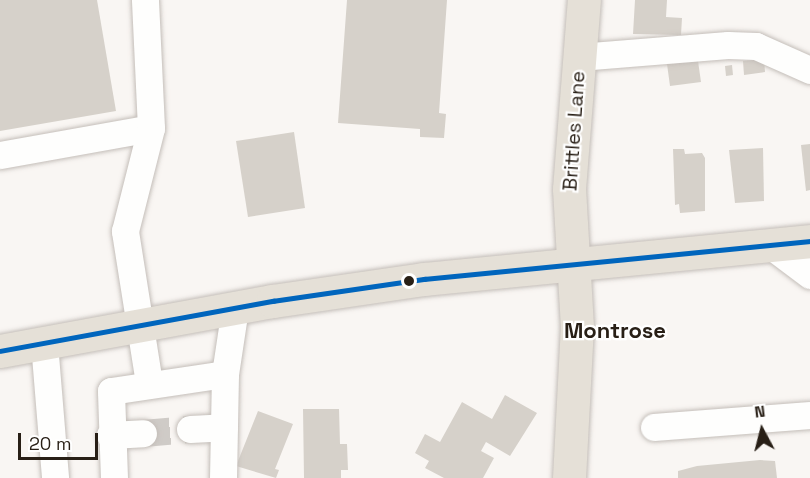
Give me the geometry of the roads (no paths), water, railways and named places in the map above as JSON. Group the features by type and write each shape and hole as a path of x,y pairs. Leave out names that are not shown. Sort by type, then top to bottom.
{"main road":[{"name":"Brittles Lane","path":"569,478 577,327 570,262 569,189 584,0"},
{"path":"0,351 235,308 424,279 570,262 810,240"}],"street":[{"path":"145,0 151,128 125,231 142,325 149,383"},
{"path":"579,57 737,45 756,46 810,70"},
{"path":"0,155 151,128"},
{"path":"770,245 810,275"},
{"path":"223,478 225,374 235,308"},
{"path":"44,343 55,478"},
{"path":"114,478 110,435 111,391 149,383 225,374"},
{"path":"654,427 810,415"},
{"path":"190,429 224,427"},
{"path":"110,435 143,433"}],"tunnel":[{"path":"143,433 190,429"}],"district":[{"name":"Montrose","path":"615,331"}]}
